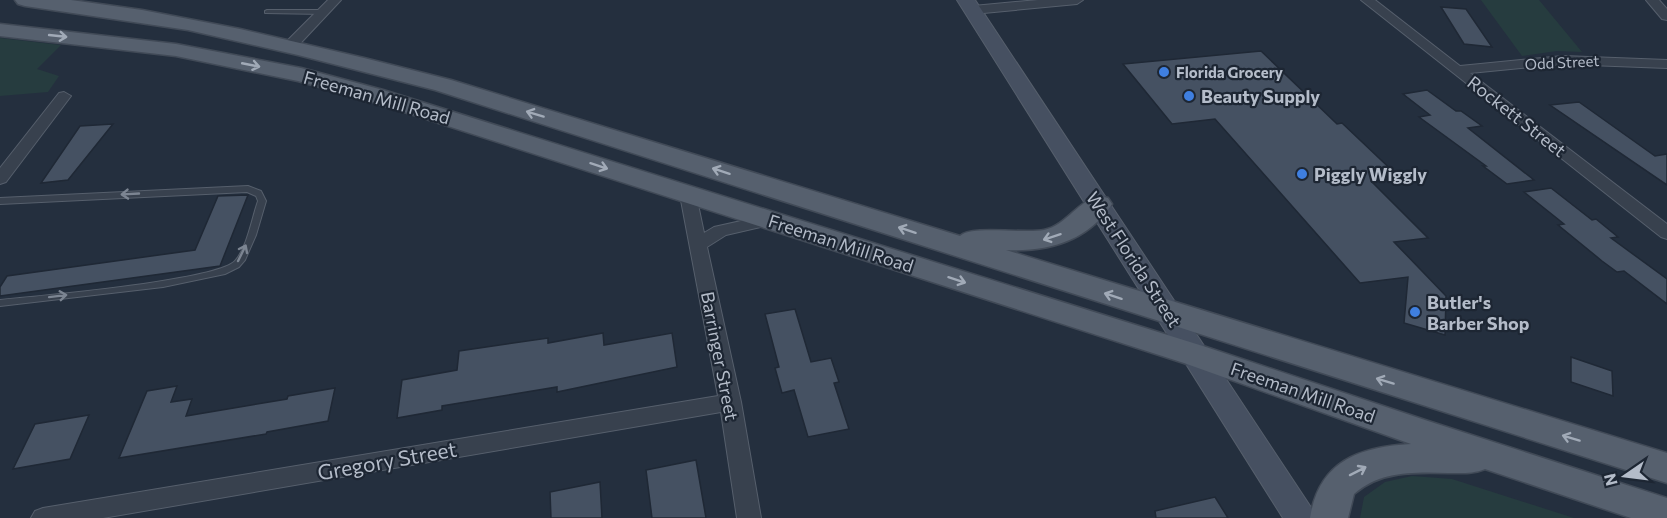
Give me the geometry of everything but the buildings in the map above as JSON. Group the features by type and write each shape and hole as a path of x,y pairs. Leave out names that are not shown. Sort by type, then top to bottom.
{"main road":[{"name":"Freeman Mill Road","path":"25,0 110,10 290,46 443,85 1667,468"},
{"name":"West Florida Street","path":"970,5 1301,518"},
{"name":"Freeman Mill Road","path":"0,30 176,50 301,75 514,137 688,195 1195,355 1667,514"},
{"path":"940,241 1015,243 1047,239 1071,230 1099,204"},
{"path":"1329,518 1340,484 1353,473 1382,461 1437,458 1501,459"}],"street":[{"path":"290,46 334,0"},
{"path":"970,5 1077,0"},
{"name":"Rockett Street","path":"1367,0 1667,232"},
{"path":"1652,0 1667,16"},
{"name":"Odd Street","path":"1457,70 1563,60 1667,64"},
{"path":"0,178 64,96"},
{"name":"Barringer Street","path":"688,195 730,402 749,518"},
{"path":"698,245 720,231 768,220"},
{"name":"Gregory Street","path":"43,518 730,402"}],"lane":[{"path":"267,12 323,12"},
{"path":"0,201 248,189 257,192 262,201 242,258 234,267 220,273 175,281 0,303"}],"green space":[{"path":"1481,0 1539,0 1582,52 1557,51 1522,56"},
{"path":"0,38 61,45 37,69 59,76 48,92 0,96"},
{"path":"1412,476 1452,479 1574,518 1360,518 1364,497 1385,482"}],"place":[{"name":"Florida Grocery","path":"1164,72"},
{"name":"Beauty Supply","path":"1189,96"},
{"name":"Piggly Wiggly","path":"1302,174"},
{"name":"Butler's Barber Shop","path":"1415,312"}]}
